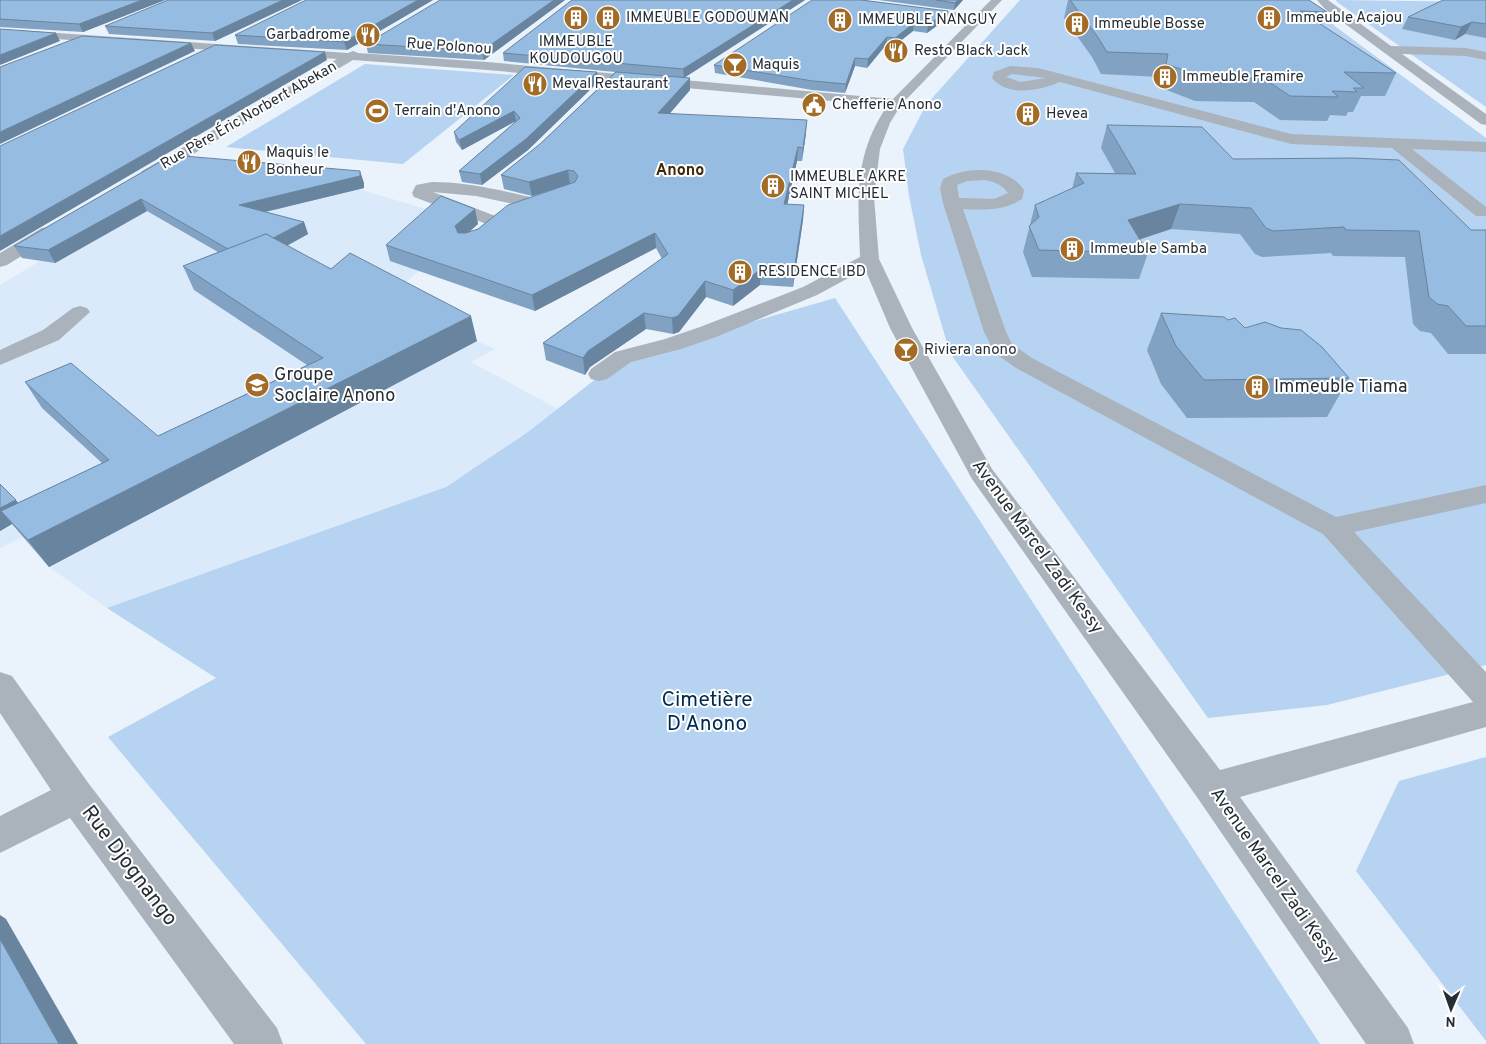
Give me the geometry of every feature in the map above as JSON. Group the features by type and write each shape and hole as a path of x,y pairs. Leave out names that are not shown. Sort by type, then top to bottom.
{"street":[{"path":"839,0 977,18"},
{"name":"Avenue Marcel Zadi Kessy","path":"997,0 977,18 896,103 883,123 872,149 866,197 870,259 901,328 981,473 1212,788 1392,1044"},
{"path":"1309,0 1322,1 1486,121"},
{"path":"59,48 110,27"},
{"name":"Rue Polonou","path":"0,32 486,66 896,103"},
{"path":"193,59 245,34"},
{"path":"1466,52 1486,41"},
{"name":"Rue Père Éric Norbert Abekan","path":"137,181 368,46"},
{"path":"1387,50 1466,52 1486,56"},
{"path":"486,66 502,54"},
{"path":"688,83 704,73"},
{"path":"596,93 613,77"},
{"path":"1058,78 1274,136 1309,141 1486,147"},
{"path":"1153,118 1151,114 1164,106"},
{"path":"1287,154 1293,153 1309,141"},
{"path":"1397,144 1485,215"},
{"path":"492,221 420,193 422,189 436,186 493,187 533,203"},
{"path":"477,236 492,221 551,197"},
{"path":"952,203 995,332 1003,348 1024,363 1332,527 1486,694"},
{"path":"0,261 60,226"},
{"path":"599,374 623,357 708,332 810,291 870,259"},
{"path":"0,358 51,335 80,312"},
{"path":"1332,527 1486,494"},
{"name":"Rue Djognango","path":"0,686 76,796 261,1044"},
{"path":"1212,788 1486,713"},
{"path":"0,835 76,796"}],"shaded area":[{"name":"Groupe Soclaire Anono","path":"286,167 472,223 393,294 477,341 495,349 471,362 558,409 528,432 446,487 107,608 49,567 23,537 0,548 0,285 40,261 207,172"}],"green space":[{"path":"1020,0 1305,0 1336,27 1486,138 1486,665 1327,705 1208,718 950,353 921,255 909,196 903,149 926,105"},
{"path":"1336,0 1486,2 1486,107 1337,2"},
{"name":"Terrain d'Anono","path":"365,64 514,75 403,164 226,147"},
{"name":"Cimetière D'Anono","path":"835,298 1320,1044 366,1044 108,737 216,678 107,608 446,487 528,432 620,360"},
{"path":"1486,757 1486,1041 1356,871 1399,781"}],"building":[{"path":"0,0 142,0 79,24 0,19"},
{"path":"168,0 283,0 212,33 105,26"},
{"path":"306,0 418,0 344,42 235,35"},
{"path":"440,0 554,0 482,51 366,44"},
{"path":"572,0 793,0 683,69 503,53"},
{"path":"812,0 861,0 948,11 928,25 914,23 895,38 887,37 868,59 855,58 846,84 813,81 714,65"},
{"path":"936,0 958,0 955,3"},
{"path":"1070,0 1309,0 1327,12 1300,11 1396,73 1344,72 1364,88 1353,88 1357,92 1332,91 1338,97 1290,96 1263,78 1203,77 1166,64 1168,54 1107,52"},
{"path":"1443,0 1486,0 1486,24 1472,22 1461,27 1408,17"},
{"path":"0,29 56,33 0,55"},
{"path":"82,36 191,43 0,132 0,67"},
{"path":"215,45 325,52 0,236 0,146"},
{"path":"525,67 597,72 526,139 480,174 459,171 520,118 514,111 459,140 454,132"},
{"path":"616,72 690,78 658,113 807,120 803,148 798,147 784,204 804,205 794,271 761,269 733,290 705,281 678,316 672,318 644,313 588,351 583,358 543,343 668,254 655,233 532,295 386,245 441,196 475,209 455,226 458,233 466,233 478,229 508,205 575,182 578,176 574,171 568,170 529,182 501,175 540,144"},
{"path":"1107,125 1202,127 1233,159 1352,158 1399,160 1471,230 1486,230 1486,326 1466,326 1448,306 1437,304 1429,297 1419,231 1346,230 1344,227 1273,231 1266,228 1251,208 1180,204 1128,220 1148,253 1039,250 1029,226 1039,217 1035,205 1084,183 1076,173 1136,174"},
{"path":"172,155 360,171 360,176 239,205 304,222 273,238 266,234 228,249 141,199 48,250 14,246"},
{"path":"266,234 331,269 350,253 471,316 28,540 1,511 109,460 25,382 71,363 158,436 323,358 183,266"},
{"path":"1161,313 1224,317 1228,320 1235,318 1245,328 1265,322 1281,328 1301,330 1322,347 1349,378 1204,380 1176,346"},
{"path":"0,484 16,500 0,508"},
{"path":"0,939 59,1044 0,1044"}],"place":[{"name":"IMMEUBLE KOUDOUGOU","path":"576,18"},
{"name":"IMMEUBLE GODOUMAN","path":"608,18"},
{"name":"Immeuble Acajou","path":"1269,18"},
{"name":"IMMEUBLE NANGUY","path":"840,20"},
{"name":"Immeuble Bosse","path":"1077,24"},
{"name":"Garbadrome","path":"368,35"},
{"name":"Resto Black Jack","path":"896,51"},
{"name":"Maquis","path":"735,65"},
{"name":"Immeuble Framire","path":"1165,77"},
{"name":"Meval Restaurant","path":"535,84"},
{"name":"Chefferie Anono","path":"814,105"},
{"name":"Terrain d'Anono","path":"377,111"},
{"name":"Hevea","path":"1028,114"},
{"name":"Maquis le Bonheur","path":"249,162"},
{"name":"IMMEUBLE AKRE SAINT MICHEL","path":"773,186"},
{"name":"Immeuble Samba","path":"1072,249"},
{"name":"RESIDENCE IBD","path":"740,272"},
{"name":"Riviera anono","path":"906,350"},
{"name":"Groupe Soclaire Anono","path":"257,385"},
{"name":"Immeuble Tiama","path":"1257,387"}],"district":[{"name":"Anono","path":"680,171"}]}
